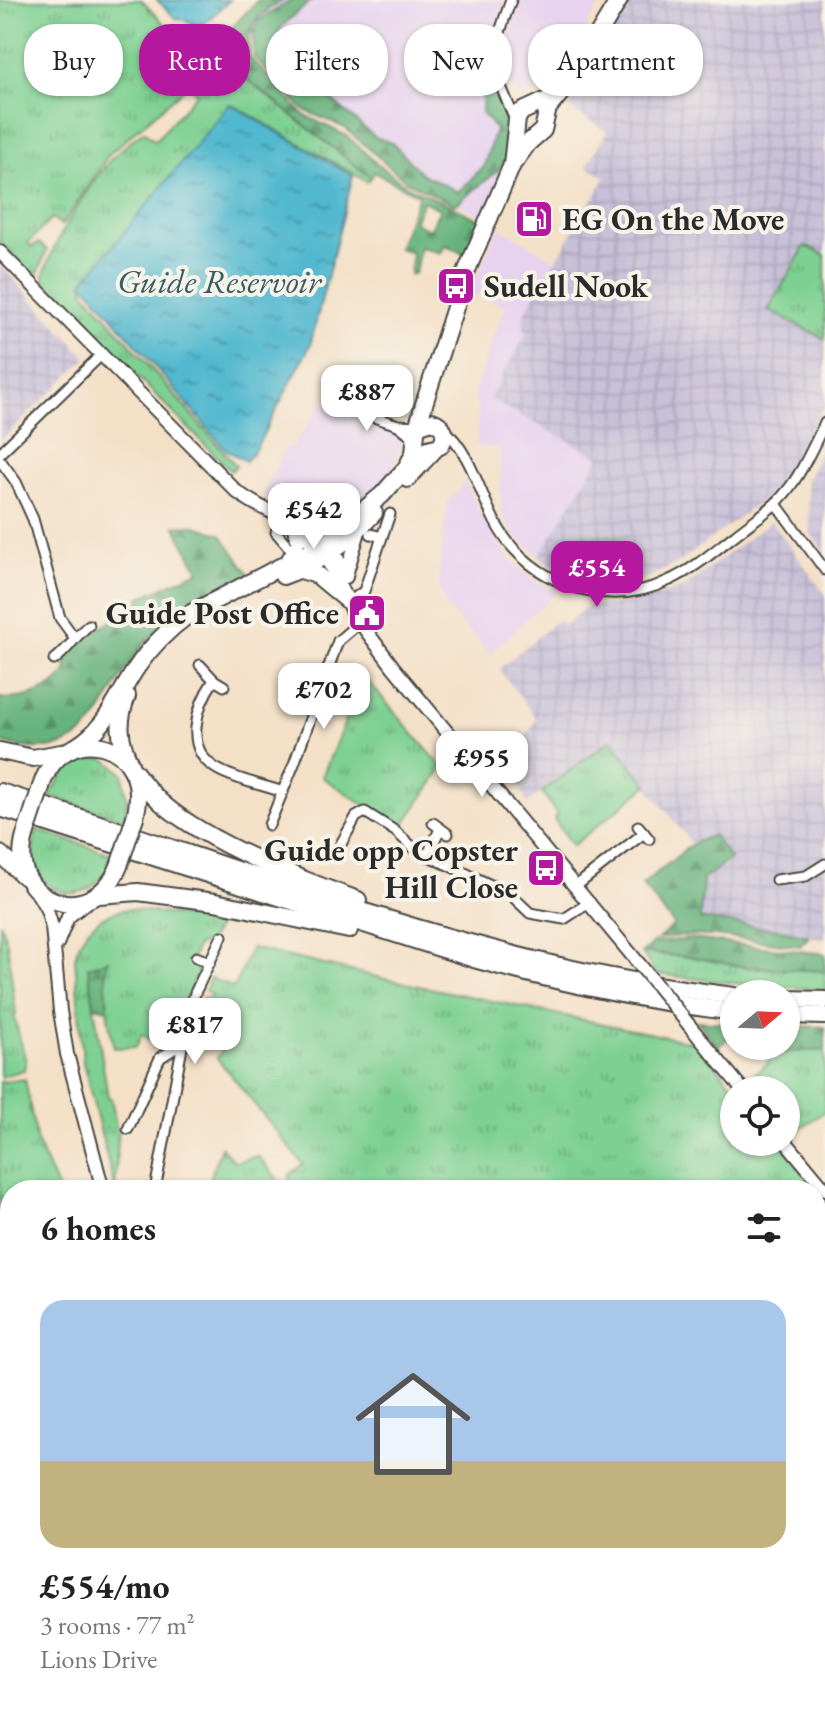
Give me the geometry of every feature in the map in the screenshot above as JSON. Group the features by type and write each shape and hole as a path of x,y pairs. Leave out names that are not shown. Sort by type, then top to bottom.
{"highway":[{"path":"512,165 516,126 521,112 535,112 569,83 619,0"},
{"path":"94,898 109,885 119,866 139,799 120,733 123,708 135,680 159,648 192,619 219,602 301,570 403,473 412,460 432,380 470,262 512,165 543,130 535,112"},
{"path":"516,126 526,137 535,137"},
{"path":"32,886 22,858 25,836 52,763 103,725 138,665 172,626 221,596 366,531 444,438 432,380"},
{"path":"418,433 432,421 441,427"},
{"path":"418,433 425,449 437,448"},
{"path":"290,519 314,518 343,527"},
{"path":"301,570 317,575 347,601"},
{"path":"0,751 33,758 73,748 106,747 132,768 160,802 207,834 346,895 523,957"},
{"path":"0,792 356,910 523,957 622,979 720,994"},
{"path":"0,808 547,980 628,997 720,1010"},
{"path":"0,854 32,886 60,903 138,892 230,904 474,959"},
{"path":"800,999 825,1000"},
{"path":"800,1015 825,1016"}],"main road":[{"path":"0,252 237,492 252,503 290,519 326,549 346,577"},
{"path":"282,568 298,543 290,519"},
{"path":"347,601 346,577 366,531"},
{"path":"326,549 359,623 731,1076"},
{"path":"32,886 50,918 67,1054 100,1180"},
{"path":"55,951 65,922 94,898"},
{"path":"798,1156 818,1180"}],"street":[{"path":"504,24 511,0"},
{"path":"512,95 535,112"},
{"path":"507,96 516,126"},
{"path":"0,453 100,356"},
{"path":"346,408 418,433"},
{"path":"441,427 456,440 468,459 497,526 514,550 559,582 602,594 624,593 670,580 776,504 789,489 825,423"},
{"path":"437,448 468,459"},
{"path":"0,460 16,482 33,519 60,618 74,637"},
{"path":"776,504 825,570"},
{"path":"347,601 364,591 390,514"},
{"path":"288,546 273,529 290,519"},
{"path":"366,531 382,537"},
{"path":"269,825 338,641 359,623"},
{"path":"54,660 89,625"},
{"path":"200,665 224,686"},
{"path":"214,680 204,694 194,730 200,753 216,769 283,792"},
{"path":"337,851 358,815 365,812 427,856 510,894 533,914 564,919 590,902"},
{"path":"335,826 348,832"},
{"path":"427,856 441,829"},
{"path":"576,886 644,833"},
{"path":"776,880 806,876 825,864"},
{"path":"157,1180 195,993 222,936"},
{"path":"196,957 210,962"},
{"path":"128,1129 160,1058 183,1043"}],"shaded area":[{"path":"273,0 503,0 497,24 404,24 404,96 500,96 503,102 509,123 507,156 484,217 399,174 314,96 388,96 388,24 266,24 266,52 250,37 250,24 247,24"},
{"path":"519,0 603,0 587,24 528,24 528,95 521,94 512,85 512,18"},
{"path":"631,0 825,0 825,255 805,246 768,310 825,339 825,406 773,492 678,563 649,577 624,582 587,579 555,568 539,556 600,457 489,399 527,333 523,325 524,314 606,177 587,166 607,131 568,107 574,96 703,96 703,24 617,24"},
{"path":"498,226 556,261 524,314 527,333 490,398 600,457 539,556 514,535 501,514 500,448 477,446 478,413 474,395 506,306 471,293"},
{"path":"0,265 87,358 0,441"},
{"path":"321,404 404,436 391,473 365,500 283,505 262,495 285,448 291,448"},
{"path":"825,444 825,553 810,532 807,479"},
{"path":"465,481 499,545 536,582 558,591 490,653 447,608 438,584 447,504"},
{"path":"771,521 825,594 825,939 776,929 700,920 703,879 730,859 713,835 692,844 611,740 527,803 520,786 504,767 537,719 499,669 559,619 564,626 588,605 610,606 642,601 685,587"}],"green space":[{"path":"0,0 141,0 165,24 139,24 139,96 175,96 109,154 62,225 52,218 28,243 31,247 39,243 47,250 35,280 0,243"},
{"path":"258,0 284,0 266,10 250,33 250,24 235,24"},
{"path":"292,0 312,0 286,24 266,24 266,70 254,57 253,31 259,20"},
{"path":"250,58 266,75 266,94 250,82"},
{"path":"250,82 371,178 368,182 231,104 83,282 85,292 236,466 231,471 44,282 45,271 58,240 106,165 144,131 155,141 194,96 250,96"},
{"path":"268,96 286,96 304,115 347,136 407,186 483,221 466,254 445,245 441,253 420,247 415,273 410,275 412,253 398,248 419,195 374,172 371,178","holes":["423,201 440,209 430,230 414,222"]},
{"path":"291,96 327,96 375,137 392,143 422,174 458,192 484,166 495,129 482,113 483,96 497,96 508,123 507,156 499,170 455,205 406,181 345,128 304,110"},
{"path":"805,246 825,255 825,339 768,310"},
{"path":"192,525 221,534 250,575 195,602 159,629 131,662 93,723 78,737 59,746 33,748 0,742 0,698 28,696 54,684 67,670 65,657 92,631 141,602 139,598 199,571 175,526"},
{"path":"363,678 443,768 401,829 322,777"},
{"path":"611,740 648,785 572,846 554,819 557,815 542,792"},
{"path":"84,757 105,759 123,773 127,800 125,820 49,796 69,766"},
{"path":"37,830 114,855 104,876 90,888 75,893 60,891 47,883 38,870 34,852"},
{"path":"713,835 730,859 703,879 700,919 809,936 800,946 711,936 658,939 674,925 642,885 692,844"},
{"path":"130,909 221,921 209,941 197,946 192,959 200,968 165,1041 152,1041 142,1034 136,1047 114,1048 105,993 108,961 88,967 108,1098 111,1098 118,1136 116,1180 113,1180 83,1062 75,958 87,931 102,918"},
{"path":"0,922 7,943 14,1016 26,1062 24,1070 0,1077"},
{"path":"691,939 825,954 825,971 745,967 692,957 642,953 653,943"},
{"path":"251,948 696,1043 725,1076 720,1076 720,1156 790,1156 810,1180 290,1180 290,1175 303,1164 217,1058 229,1040 217,1029 219,1025 212,1019 208,1023 199,1015 203,999 208,1000 211,995 205,991 210,978 234,988"},
{"path":"642,953 692,957 745,967 825,971 825,990 800,988 800,980 720,981 656,974"},
{"path":"108,960 105,972 108,1009 94,1006 88,967"},
{"path":"697,1021 720,1023 718,1047"},
{"path":"800,1026 825,1027 825,1050 800,1051"},
{"path":"825,1050 825,1111 800,1129 800,1076 752,1076 769,1060 800,1060 800,1051"},
{"path":"25,1079 37,1143 54,1180 0,1180 0,1082"},
{"path":"221,1147 235,1162 258,1156 278,1180 209,1180"}],"water":[{"path":"157,0 230,0 203,24 176,19"},
{"name":"Guide Reservoir","path":"230,104 353,176 310,346 256,448 246,461 226,450 83,282"}],"place":[{"name":"EG On the Move","path":"534,219"},
{"name":"Sudell Nook","path":"456,286"},
{"name":"Guide Post Office","path":"367,613"},
{"name":"Guide opp Copster Hill Close","path":"546,868"}]}
